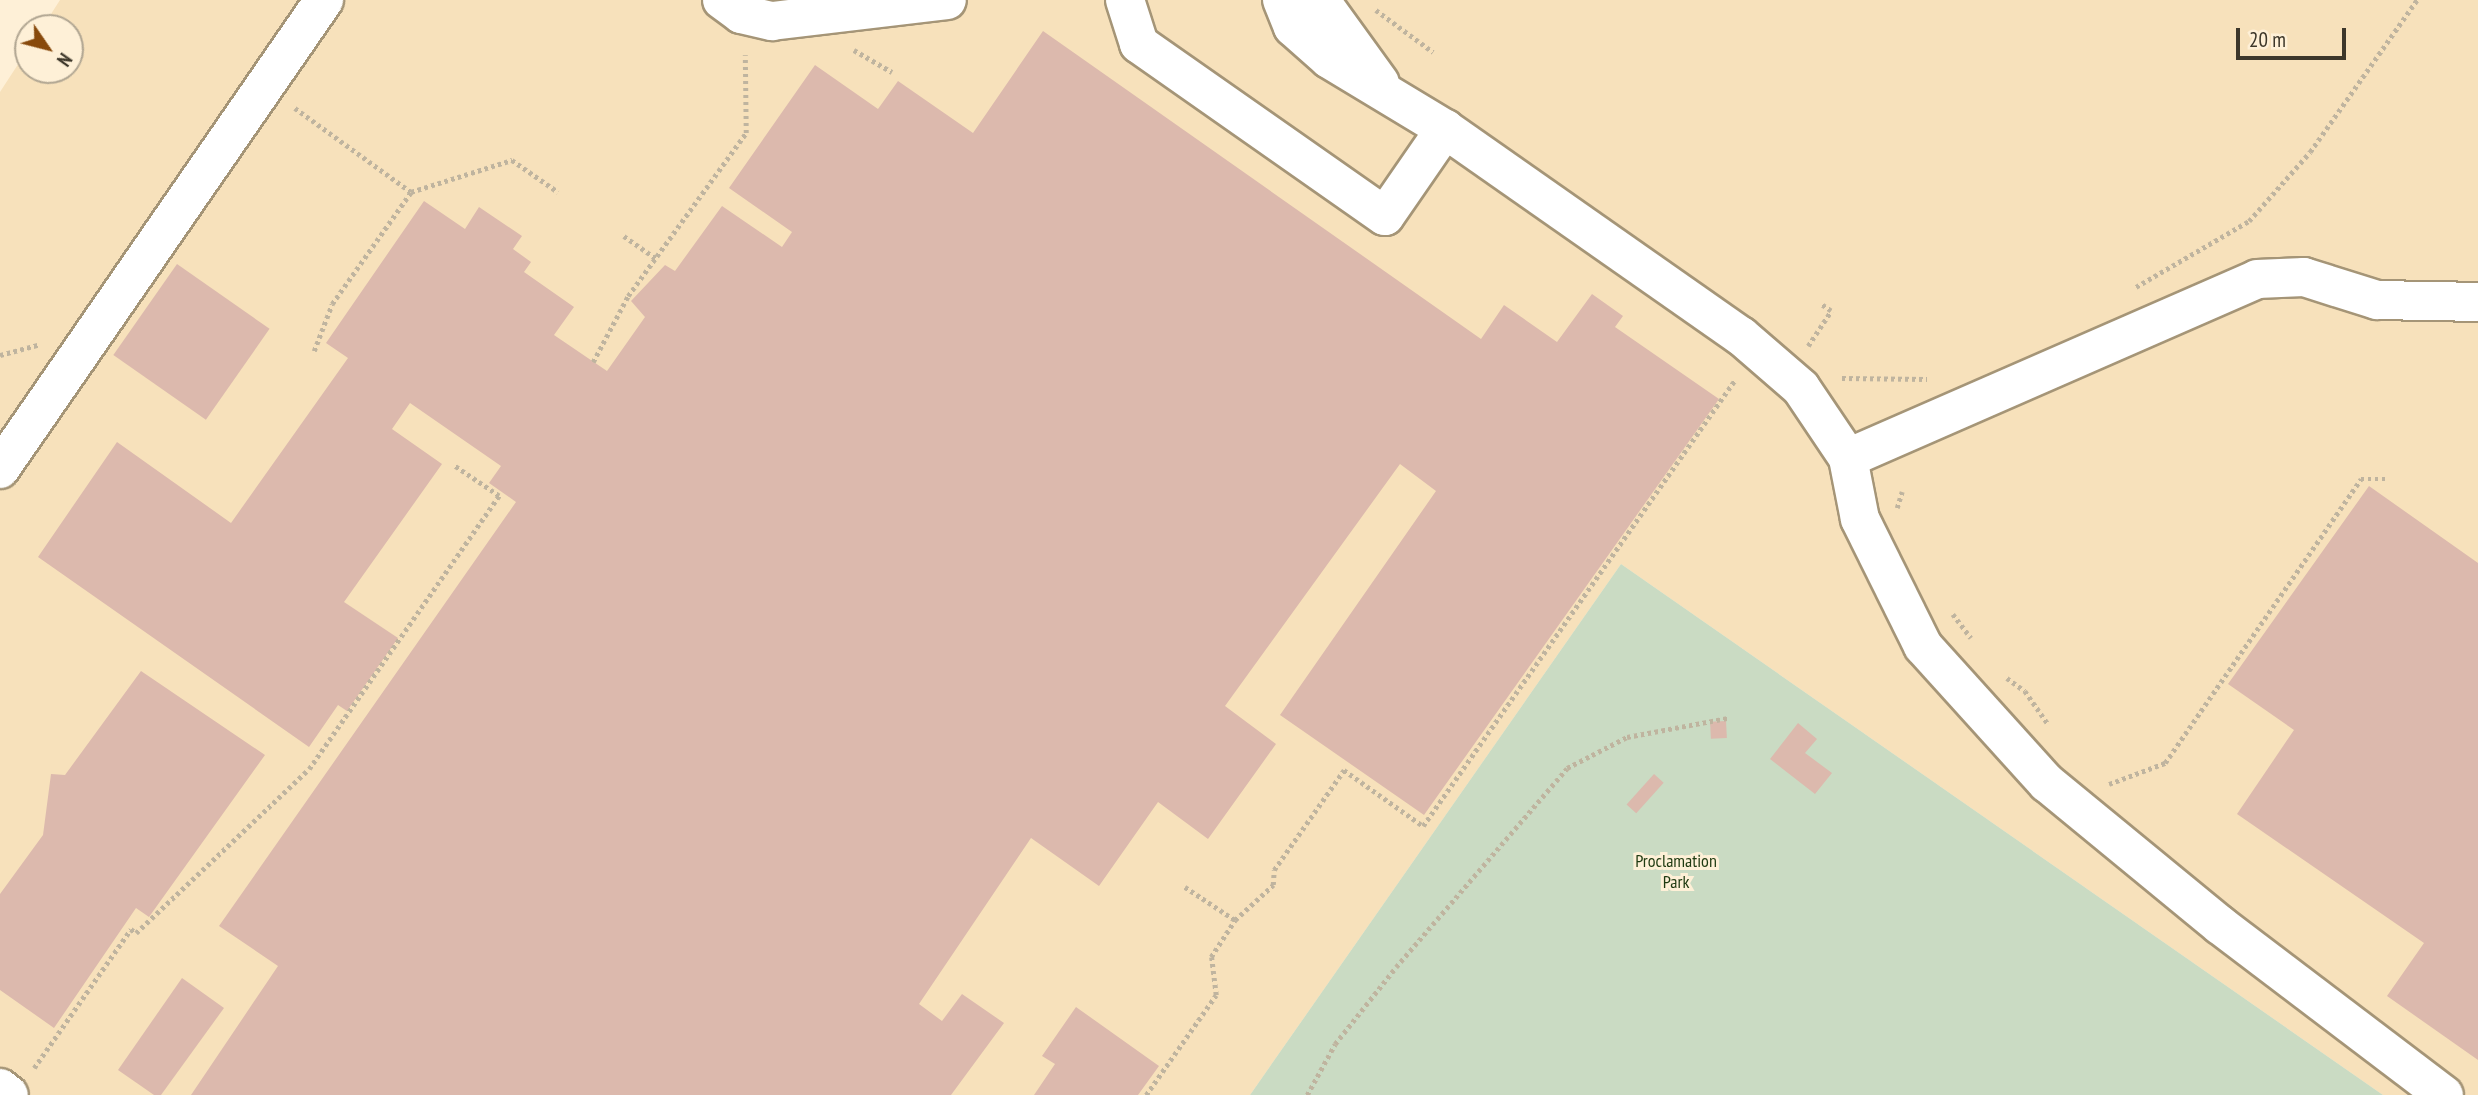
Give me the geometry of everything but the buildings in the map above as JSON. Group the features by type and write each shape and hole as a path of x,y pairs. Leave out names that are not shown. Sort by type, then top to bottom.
{"street":[{"path":"0,469 324,0"},
{"path":"722,0 741,14 772,21 947,0"},
{"path":"1125,0 1139,44 1385,216 1445,129"},
{"path":"1282,0 1293,27 1329,59 1445,129 1741,337 1801,388 1848,458 1860,519 1923,646 2047,783 2220,925 2444,1095"},
{"path":"1320,0 1390,96"},
{"path":"1848,458 2257,279 2304,277 2377,300 2478,302"}],"path":[{"path":"1365,0 1433,51"},
{"path":"2124,293 2249,221 2310,152 2417,0"},
{"path":"846,48 892,72"},
{"path":"593,362 656,258 746,133 741,55 753,54"},
{"path":"286,101 411,192"},
{"path":"314,351 332,304 411,192 512,160 558,192"},
{"path":"624,236 656,258"},
{"path":"1801,356 1831,311 1822,305"},
{"path":"1146,1095 1216,995 1211,957 1235,920 1273,886 1274,870 1344,770 1423,827 1742,371"},
{"path":"1834,375 1884,382 1941,376"},
{"path":"14,1085 131,929 136,933 309,769 499,496 453,465"},
{"path":"2097,785 2119,784 2165,763 2361,479 2388,479"},
{"path":"1895,514 1902,492"},
{"path":"1949,609 1979,648"},
{"path":"1998,672 2025,691 2055,735"},
{"path":"1307,1095 1335,1044 1396,967 1567,768 1627,737 1728,718"},
{"path":"1185,887 1235,920"}],"shaded area":[{"path":"60,0 2478,0 2478,1095 2383,1095 1621,564 1250,1095 0,1095 0,92 14,70 14,84 84,84 84,14 51,14"}],"green space":[{"name":"Proclamation Park","path":"1621,564 2383,1095 1250,1095"}]}
